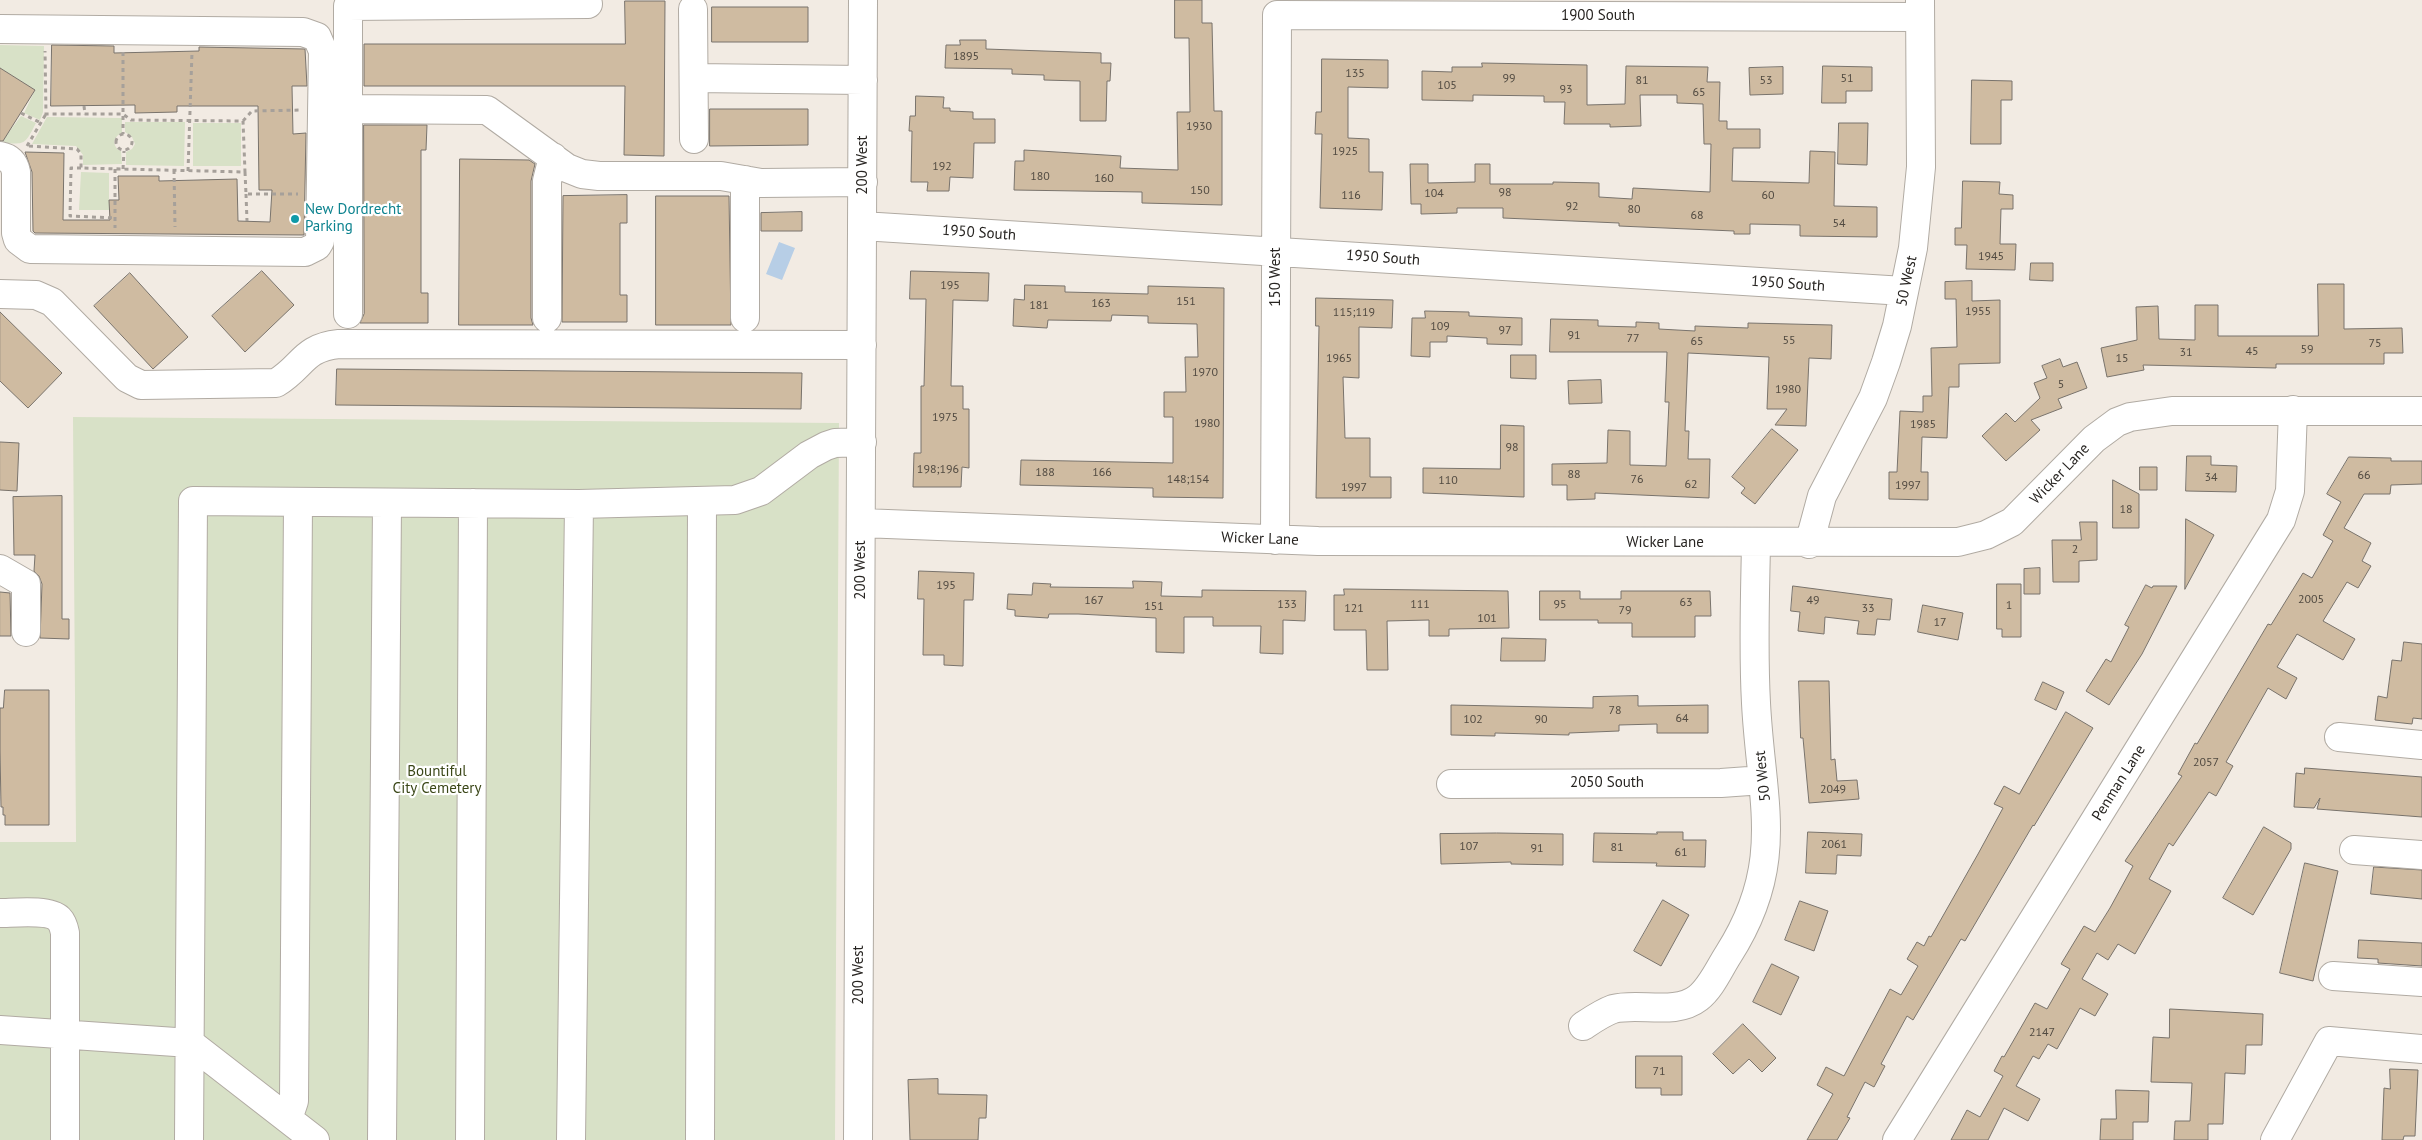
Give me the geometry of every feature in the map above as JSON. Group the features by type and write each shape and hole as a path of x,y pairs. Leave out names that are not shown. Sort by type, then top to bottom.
{"street":[{"name":"200 West","path":"858,1140 863,0"},
{"path":"348,314 348,6 588,4"},
{"path":"693,9 694,139"},
{"name":"1900 South","path":"1276,15 1920,9"},
{"name":"50 West","path":"1809,544 1822,496 1873,398 1897,326 1913,248 1921,167 1920,9"},
{"name":"150 West","path":"1275,540 1276,15"},
{"path":"0,29 303,32 317,37 323,51 320,241 316,246 305,252 30,249 18,240 16,233 16,172 14,163 7,157 9,151"},
{"path":"694,78 863,80"},
{"path":"348,109 488,110 567,168 582,174 599,176 721,176 761,182 862,182"},
{"path":"547,318 547,181 553,156"},
{"path":"745,180 745,318"},
{"name":"1950 South","path":"862,226 1904,291"},
{"path":"0,294 36,295 52,302 127,378 141,385 276,383 288,376 316,349 339,344 862,346"},
{"name":"Penman Lane","path":"1897,1140 2281,520 2290,492 2293,410"},
{"name":"Wicker Lane","path":"862,523 1275,540 1756,544 1944,543 1972,540 1999,530 2012,522 2105,430 2130,417 2172,411 2422,411"},
{"path":"189,1140 193,501 579,504 735,500 761,491 820,449 834,443 862,442"},
{"path":"288,1119 294,1101 298,502"},
{"path":"700,1140 702,502"},
{"path":"382,1140 387,503"},
{"path":"470,1140 473,503"},
{"path":"571,1140 579,504"},
{"name":"50 West","path":"1583,1026 1612,1010 1630,1007 1681,1006 1697,999 1703,993 1731,950 1758,897 1763,877 1767,822 1754,670 1756,544"},
{"path":"0,569 26,584 26,632"},
{"path":"2339,736 2422,745"},
{"name":"2050 South","path":"1451,784 1721,783 1763,780"},
{"path":"2354,850 2422,855"},
{"path":"0,913 45,913 59,919 65,933 64,1140"},
{"path":"2334,976 2422,982"},
{"path":"0,1030 190,1043 315,1140"},
{"path":"2276,1140 2329,1041 2422,1049"}],"path":[{"path":"188,171 192,44"},
{"path":"123,45 123,134"},
{"path":"27,146 46,114 46,50"},
{"path":"84,106 85,114"},
{"path":"247,221 244,121 252,111 310,110"},
{"path":"21,113 41,123"},
{"path":"46,114 123,114 131,120 244,121"},
{"path":"123,134 130,137 132,142 129,149 124,151 118,149 115,141 118,136 123,134"},
{"path":"9,151 27,146 77,149 81,154 81,168"},
{"path":"123,169 124,151"},
{"path":"115,218 70,216 71,168 245,172"},
{"path":"115,169 115,232"},
{"path":"174,170 175,236"},
{"path":"246,194 300,194"}],"green space":[{"path":"0,45 44,46 43,112 40,120 24,113 35,90 0,68"},
{"path":"21,116 36,123 26,140 15,144 0,143 0,138 3,140"},
{"path":"47,117 122,118 122,133 116,137 114,142 121,151 122,164 83,165 83,155 76,146 32,144"},
{"path":"125,122 185,122 184,166 126,165 126,152 132,149 135,144 132,137 125,132"},
{"path":"193,123 241,123 241,166 193,166"},
{"path":"81,172 109,173 109,210 79,210"},
{"name":"Bountiful City Cemetery","path":"73,417 839,423 835,1140 0,1140 0,842 76,842"}],"water":[{"path":"779,242 795,248 782,280 766,274"}],"building":[{"path":"1175,0 1202,0 1202,23 1212,23 1214,111 1222,111 1222,205 1142,203 1142,192 1014,190 1015,161 1024,161 1024,150 1121,156 1120,168 1178,170 1177,112 1190,112 1189,38 1175,38"},
{"path":"625,1 665,1 664,156 624,155 625,86 364,86 364,44 625,44"},
{"path":"712,7 808,7 808,42 712,42"},
{"path":"960,40 986,40 986,49 1101,53 1101,63 1111,63 1110,81 1107,81 1106,121 1080,121 1080,81 1044,80 1044,75 1012,74 1012,69 945,68 946,45 960,45"},
{"path":"52,45 114,46 114,53 199,51 199,47 305,49 307,86 292,86 293,134 306,133 304,235 35,233 33,231 32,172 25,152 64,153 63,220 110,220 109,200 119,200 118,176 159,176 159,181 237,179 238,221 270,222 272,190 259,190 258,106 177,106 177,112 135,113 135,105 51,106"},
{"path":"1322,59 1388,60 1388,88 1348,87 1348,138 1369,139 1369,172 1383,172 1382,210 1320,208 1322,134 1315,134 1316,112 1321,112"},
{"path":"1482,63 1587,65 1587,105 1625,104 1626,66 1708,67 1707,82 1720,82 1719,121 1727,121 1727,129 1760,129 1760,148 1733,148 1732,181 1809,183 1810,151 1835,152 1834,206 1877,207 1877,237 1800,236 1800,225 1750,224 1750,234 1734,234 1734,231 1619,226 1619,223 1503,218 1503,208 1457,208 1457,213 1421,214 1421,204 1411,204 1410,164 1428,164 1428,183 1475,182 1475,164 1490,164 1490,184 1599,183 1599,197 1632,199 1633,188 1710,192 1711,144 1704,144 1703,104 1677,103 1677,95 1640,95 1641,126 1610,127 1610,124 1564,124 1565,102 1544,102 1544,96 1473,95 1473,101 1422,100 1422,71 1452,72 1452,67 1482,67"},
{"path":"1823,66 1872,67 1872,91 1846,91 1846,103 1822,103"},
{"path":"1783,67 1783,94 1750,95 1749,68"},
{"path":"0,68 35,90 3,141 0,141"},
{"path":"1972,80 2012,81 2012,100 2001,100 2001,144 1971,144"},
{"path":"916,96 944,97 943,108 950,108 950,111 973,112 973,119 995,119 995,143 974,143 973,178 950,177 949,191 927,191 928,182 911,182 912,131 909,131 910,116 915,116"},
{"path":"710,109 808,109 808,145 710,146"},
{"path":"1839,123 1868,123 1867,165 1838,164"},
{"path":"364,125 427,125 426,150 421,150 421,293 428,293 428,323 360,323 364,314"},
{"path":"460,159 529,160 535,164 531,181 531,318 533,325 459,325"},
{"path":"1963,181 2000,182 1999,194 2013,195 2013,209 2001,209 2000,244 2016,244 2015,270 1966,269 1967,245 1955,245 1955,228 1961,228"},
{"path":"627,195 627,223 620,223 620,295 627,295 627,322 562,322 563,196"},
{"path":"656,196 729,196 731,325 656,325"},
{"path":"802,212 802,231 761,231 761,213"},
{"path":"2031,263 2053,263 2053,281 2030,280"},
{"path":"262,271 294,305 245,352 212,316"},
{"path":"911,271 989,273 988,301 953,300 951,386 963,386 963,409 969,409 969,468 962,467 961,487 913,487 914,453 921,453 921,386 924,386 926,299 910,299"},
{"path":"130,273 188,337 153,369 94,306"},
{"path":"1972,281 1972,301 2000,300 2000,363 1959,364 1959,387 1949,387 1947,438 1922,437 1921,472 1928,472 1928,500 1889,499 1889,472 1897,472 1900,411 1923,412 1923,396 1932,396 1931,348 1957,347 1956,299 1945,299 1945,282"},
{"path":"2318,284 2344,284 2344,329 2402,328 2403,353 2384,353 2384,364 2276,364 2276,368 2143,365 2144,370 2107,377 2101,348 2137,340 2136,307 2158,306 2159,339 2195,340 2195,305 2218,305 2218,336 2318,336"},
{"path":"1025,285 1065,286 1065,292 1148,294 1148,286 1224,288 1223,498 1153,497 1153,488 1020,485 1021,460 1173,463 1173,417 1164,417 1164,392 1186,392 1185,357 1198,357 1197,324 1148,323 1148,316 1112,315 1111,321 1048,320 1047,328 1013,326 1014,299 1024,300"},
{"path":"1316,298 1393,300 1392,328 1359,327 1359,378 1343,377 1345,438 1370,438 1370,477 1391,477 1391,498 1316,498 1319,326 1316,326"},
{"path":"1425,311 1469,312 1469,316 1522,318 1522,345 1487,344 1487,338 1447,336 1447,342 1430,342 1430,357 1411,356 1412,318 1425,318"},
{"path":"0,312 62,373 28,408 0,381"},
{"path":"1551,319 1598,320 1598,326 1636,327 1636,322 1659,323 1659,329 1695,331 1695,326 1748,328 1748,323 1832,325 1831,359 1809,358 1806,426 1775,425 1787,409 1767,409 1769,357 1688,353 1685,431 1689,431 1688,459 1710,459 1709,498 1595,493 1595,499 1567,500 1567,485 1552,485 1552,464 1607,463 1608,430 1630,431 1630,465 1666,466 1669,402 1665,402 1667,352 1550,352"},
{"path":"1511,355 1536,355 1536,379 1511,378"},
{"path":"2060,359 2063,367 2077,362 2087,388 2058,399 2062,408 2031,420 2040,430 2006,461 1982,436 2006,413 2015,422 2040,398 2034,383 2047,378 2042,366"},
{"path":"337,369 802,373 801,409 336,405"},
{"path":"1601,380 1602,403 1569,404 1568,381"},
{"path":"1501,425 1524,426 1524,497 1423,493 1423,468 1500,469"},
{"path":"1772,429 1798,450 1755,504 1741,493 1745,488 1732,477"},
{"path":"0,442 19,443 17,491 0,490"},
{"path":"2187,456 2211,456 2211,465 2237,466 2236,492 2186,491"},
{"path":"2349,457 2391,458 2391,461 2422,461 2422,484 2391,485 2390,494 2364,494 2344,528 2371,543 2362,561 2371,566 2358,588 2347,582 2323,621 2355,639 2343,660 2297,634 2277,667 2297,678 2286,699 2268,688 2226,762 2233,766 2216,796 2209,792 2173,846 2169,843 2149,879 2171,891 2135,954 2118,944 2108,960 2097,953 2082,979 2108,994 2095,1016 2080,1008 2057,1049 2048,1044 2039,1059 2033,1056 2016,1086 2040,1099 2028,1121 2004,1108 1988,1140 1951,1140 1967,1110 1980,1117 2003,1076 1994,1071 2002,1056 2004,1057 2035,1003 2047,1009 2070,969 2061,964 2084,926 2095,932 2110,908 2133,866 2125,861 2182,776 2178,774 2195,743 2197,744 2268,624 2271,625 2303,573 2312,578 2333,541 2323,535 2341,502 2327,494"},
{"path":"2140,467 2157,467 2157,490 2140,490"},
{"path":"2113,480 2139,494 2139,528 2113,528"},
{"path":"62,496 62,619 69,619 69,639 40,638 42,584 39,576 34,571 35,555 14,555 13,497"},
{"path":"2186,519 2214,535 2185,589"},
{"path":"2080,522 2097,522 2097,560 2079,561 2079,582 2053,582 2052,540 2081,540"},
{"path":"2040,568 2040,594 2024,594 2024,569"},
{"path":"919,571 974,573 973,600 964,600 963,666 944,665 944,655 923,655 924,599 918,599"},
{"path":"1133,581 1162,582 1161,596 1202,597 1202,590 1306,591 1305,621 1283,620 1283,654 1260,653 1261,626 1213,626 1213,617 1184,617 1184,653 1156,652 1156,618 1049,614 1048,618 1015,616 1015,610 1007,609 1008,594 1032,595 1033,583 1051,584 1050,587 1133,588"},
{"path":"1997,584 2021,584 2021,637 2002,637 2002,629 1997,629"},
{"path":"2146,585 2152,588 2153,586 2177,586 2142,654 2109,705 2086,691 2106,659 2111,662 2129,627 2125,625"},
{"path":"1793,586 1892,599 1890,620 1877,619 1875,635 1857,634 1859,621 1825,617 1824,634 1798,631 1800,612 1791,611"},
{"path":"1344,589 1508,591 1509,628 1449,629 1449,636 1429,636 1429,620 1387,621 1388,670 1367,670 1366,630 1334,630 1334,595 1344,595"},
{"path":"1540,591 1580,591 1580,599 1621,599 1621,591 1710,591 1711,616 1695,616 1695,637 1632,637 1632,623 1598,623 1598,620 1540,620"},
{"path":"0,592 10,593 11,636 0,636"},
{"path":"1923,605 1963,613 1958,640 1918,632"},
{"path":"1502,638 1546,639 1545,661 1501,661"},
{"path":"2404,642 2422,644 2422,719 2413,718 2412,724 2375,720 2378,696 2387,698 2392,660 2401,661"},
{"path":"1799,681 1829,681 1831,760 1835,759 1837,781 1857,780 1859,799 1809,803 1803,738 1801,738"},
{"path":"2043,682 2064,692 2056,710 2035,700"},
{"path":"5,690 49,690 49,825 5,825 5,815 3,815 3,807 1,807 0,708 3,708"},
{"path":"1638,696 1638,706 1708,705 1708,733 1657,733 1657,724 1619,725 1619,731 1569,733 1569,735 1495,733 1495,736 1451,735 1451,705 1593,708 1593,697"},
{"path":"2066,712 2093,728 1965,941 1961,939 1913,1020 1907,1016 1881,1064 1885,1066 1874,1087 1865,1082 1847,1117 1850,1118 1837,1140 1807,1140 1833,1094 1817,1085 1826,1067 1844,1076 1890,989 1901,995 1918,966 1907,959 1917,942 1924,946 1929,936 1931,937 1978,854 2003,808 1994,804 2004,786 2019,794"},
{"path":"2305,768 2422,777 2422,817 2317,809 2320,798 2314,808 2294,807 2296,773 2304,774"},
{"path":"2264,827 2291,843 2291,849 2253,915 2223,898"},
{"path":"1657,832 1683,832 1683,840 1706,840 1705,867 1656,866 1657,863 1593,862 1594,833 1657,834"},
{"path":"1808,832 1862,834 1861,856 1837,855 1836,874 1806,873"},
{"path":"1440,834 1563,834 1563,865 1511,864 1511,862 1441,864"},
{"path":"2305,863 2338,871 2313,981 2280,973"},
{"path":"2374,867 2422,870 2422,899 2371,894"},
{"path":"1663,900 1689,915 1661,966 1634,951"},
{"path":"1800,901 1828,911 1814,951 1785,940"},
{"path":"2359,940 2422,943 2422,966 2378,963 2378,959 2358,958"},
{"path":"1772,964 1799,977 1781,1015 1753,1002"},
{"path":"2170,1009 2263,1014 2262,1045 2246,1045 2245,1074 2225,1073 2223,1124 2208,1124 2208,1140 2174,1140 2175,1121 2190,1121 2192,1083 2151,1082 2153,1037 2169,1038"},
{"path":"1743,1024 1776,1058 1762,1072 1749,1059 1733,1074 1713,1054"},
{"path":"1636,1056 1682,1056 1682,1095 1661,1095 1661,1088 1636,1088"},
{"path":"2390,1069 2418,1070 2415,1136 2404,1136 2403,1140 2382,1140 2384,1088 2390,1089"},
{"path":"938,1079 938,1094 987,1095 986,1118 979,1118 978,1140 910,1140 908,1080"},
{"path":"2116,1090 2149,1091 2148,1122 2133,1122 2133,1140 2100,1140 2101,1119 2116,1119"}],"place":[{"name":"New Dordrecht Parking","path":"295,219"}]}
